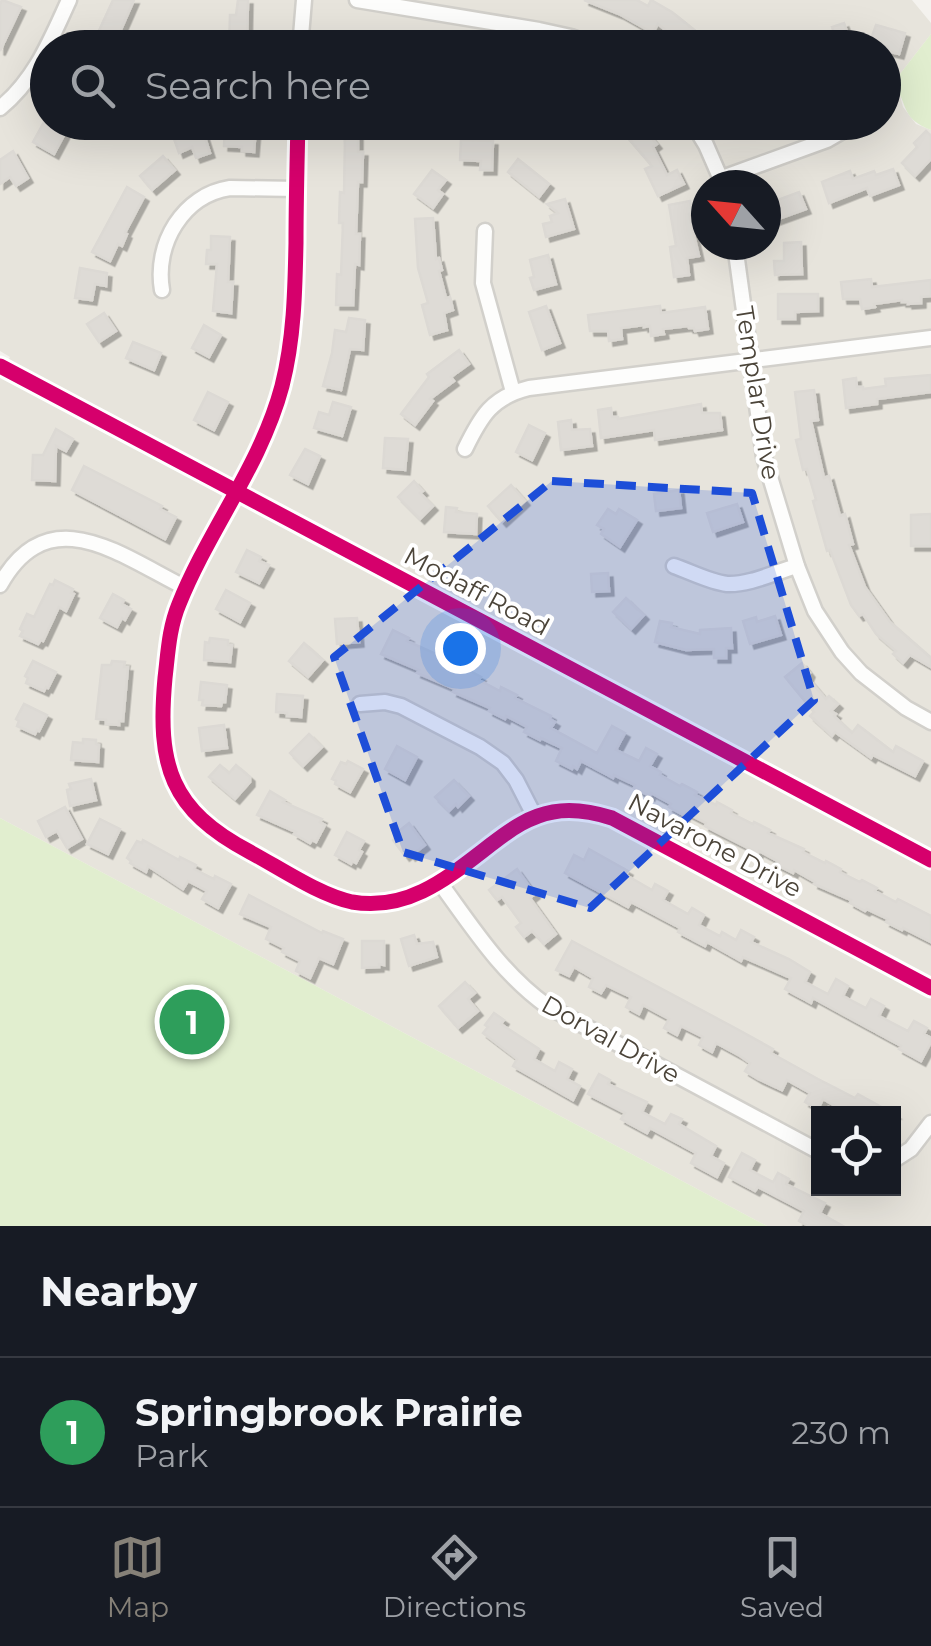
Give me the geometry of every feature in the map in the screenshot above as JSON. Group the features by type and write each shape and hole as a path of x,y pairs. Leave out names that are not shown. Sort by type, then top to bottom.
{"street":[{"path":"55,30 69,0"},
{"path":"302,30 304,0"},
{"path":"356,0 539,30"},
{"path":"0,108 30,76"},
{"name":"Navarone Drive","path":"298,140 295,313 288,359 269,425 186,588 169,641 162,727 166,761 177,789 195,813 235,844 352,902 386,903 414,896 440,883 511,830 535,817 580,810 612,818 931,988"},
{"path":"703,140 717,170"},
{"path":"753,170 827,140"},
{"path":"162,290 163,253 175,224 197,200 230,188 297,189"},
{"path":"485,231 484,283 513,392"},
{"name":"Templar Drive","path":"737,260 764,457 815,611 842,652 881,691 931,722"},
{"path":"465,449 485,413 496,402 531,387 931,338"},
{"name":"Modaff Road","path":"0,366 931,860"},
{"path":"0,585 32,546 70,538 110,550 186,588"},
{"path":"674,566 729,584 797,566"},
{"path":"360,704 384,702 400,706 494,755 511,772 535,817"},
{"name":"Dorval Drive","path":"440,883 524,990 811,1147"},
{"path":"901,1156 911,1150 931,1123"}],"highlighted area":[{"path":"552,481 752,493 814,700 590,908 403,852 334,657"}],"shaded area":[{"path":"0,0 912,0 931,23 931,34 901,73 901,30 30,30 30,140 901,140 901,100 916,124 931,130 931,1226 767,1226 0,818 0,377 10,357 0,351"}],"green space":[{"path":"931,34 931,130 910,116 901,97 901,73"},
{"path":"0,818 767,1226 0,1226"}],"building":[{"path":"2,0 21,7 0,51 0,4"},
{"path":"113,0 134,0 121,30 99,30"},
{"path":"238,0 248,0 247,30 230,30 230,15 236,15"},
{"path":"584,0 637,0 648,6 651,0 694,30 665,30 658,24 655,30 648,30"},
{"path":"844,23 846,30 833,30 832,27"},
{"path":"926,131 931,136 931,159 915,176 902,163"},
{"path":"34,140 61,140 54,154"},
{"path":"174,140 206,140 210,153 196,158 192,147 179,153"},
{"path":"224,140 255,140 254,152 224,146"},
{"path":"345,140 358,140 358,152 363,152 356,234 360,234 359,265 355,264 353,305 336,305 343,223 339,223 340,192 344,193"},
{"path":"461,140 493,141 492,170 480,170 481,161 460,160"},
{"path":"630,140 654,140 657,144 653,147 667,175 677,170 684,184 658,196 645,169 652,166"},
{"path":"13,151 28,178 16,186 10,177 0,184 0,160"},
{"path":"163,156 175,170 152,190 140,176"},
{"path":"518,159 549,184 539,197 508,172"},
{"path":"893,169 899,185 870,196 867,188 829,203 822,182 850,171 853,179"},
{"path":"432,170 446,180 438,190 443,194 433,208 414,194"},
{"path":"127,187 144,197 122,246 118,244 110,261 92,252"},
{"path":"799,192 806,209 781,218 781,199"},
{"path":"565,199 574,229 546,237 543,224 552,222 550,216 558,213 547,204"},
{"path":"690,201 689,275 674,277 670,247 676,246 669,205"},
{"path":"433,218 436,259 439,258 446,298 450,297 453,310 444,313 447,330 430,335 422,305 428,303 418,268 415,219"},
{"path":"211,236 230,237 231,313 213,311 217,264 206,264"},
{"path":"801,242 802,274 775,275 774,261 784,261 784,243"},
{"path":"548,255 556,284 534,290 530,260"},
{"path":"80,268 107,273 106,286 95,284 92,300 75,298"},
{"path":"871,279 872,287 931,280 931,296 921,297 921,303 908,304 902,300 862,309 860,299 843,299 841,282"},
{"path":"778,294 818,294 818,311 795,312 795,319 778,319"},
{"path":"546,306 560,343 542,350 529,312"},
{"path":"660,306 661,313 705,307 708,329 663,329 664,334 651,336 650,326 644,325 621,328 622,339 609,341 608,331 590,331 588,315"},
{"path":"104,313 116,331 99,342 87,324"},
{"path":"349,318 365,320 363,350 350,349 341,390 323,386 335,330 346,332"},
{"path":"204,325 221,335 209,357 192,348"},
{"path":"133,342 161,353 154,370 126,358"},
{"path":"459,350 469,364 430,399 433,401 415,425 401,414 429,377 427,374"},
{"path":"931,375 931,392 877,399 877,404 846,408 843,380 856,378 857,387 863,389 886,386 885,379"},
{"path":"814,390 818,420 811,421 824,478 829,476 840,516 845,514 853,544 849,545 865,587 890,622 931,658 931,667 910,655 903,663 893,654 896,651 851,605 830,550 827,551 813,501 816,500 796,440 801,439 795,392"},
{"path":"208,392 228,402 214,430 194,420"},
{"path":"333,402 351,407 342,436 314,428 319,412 329,415"},
{"path":"701,404 702,413 720,413 722,430 655,440 654,430 601,438 598,410 611,408 612,417 618,419"},
{"path":"571,420 572,430 590,429 592,446 561,450 558,422"},
{"path":"529,425 545,433 532,460 516,452"},
{"path":"56,429 73,439 66,451 56,446 55,481 32,480 33,455 43,455"},
{"path":"385,438 408,439 405,470 383,468"},
{"path":"305,449 320,456 308,484 290,475"},
{"path":"84,466 176,517 165,539 72,490"},
{"path":"414,481 433,506 420,519 398,497"},
{"path":"511,485 525,501 502,522 488,506"},
{"path":"679,490 681,508 656,511 654,494"},
{"path":"737,504 743,522 713,532 707,513"},
{"path":"446,507 477,514 476,534 444,532"},
{"path":"608,509 616,514 619,509 637,520 620,547 601,534 604,529 597,525"},
{"path":"931,514 931,546 911,546 911,515"},
{"path":"247,550 269,565 259,583 236,572"},
{"path":"608,573 609,591 592,592 591,574"},
{"path":"55,580 73,589 74,594 66,611 59,607 38,644 20,636 20,629 27,614 34,617"},
{"path":"226,590 250,603 240,622 216,609"},
{"path":"113,594 131,609 117,627 100,618"},
{"path":"626,598 644,615 631,629 613,612"},
{"path":"775,616 781,635 750,644 743,621 756,617 757,622"},
{"path":"357,618 359,642 337,644 335,619"},
{"path":"660,621 700,634 700,630 731,628 732,648 726,648 726,658 714,658 714,649 686,650 655,642"},
{"path":"393,630 409,638 407,641 445,658 443,661 481,677 479,680 517,695 515,698 551,716 555,722 551,728 597,753 612,726 625,733 616,750 639,761 646,748 657,754 650,766 660,775 770,830 768,833 877,888 875,891 896,902 898,899 931,916 931,942 865,911 794,870 793,873 777,865 779,862 686,813 685,816 651,793 650,796 634,788 635,785 581,761 577,769 572,769 556,761 562,748 524,732 527,727 417,673 419,670 381,654"},
{"path":"210,638 228,640 228,645 232,645 230,662 204,660 205,642 209,643"},
{"path":"304,643 323,660 308,677 289,661"},
{"path":"33,661 56,672 44,691 26,683 25,676"},
{"path":"112,661 125,662 124,667 128,667 123,721 119,725 96,719 102,665 111,665"},
{"path":"802,663 810,673 808,678 826,699 829,696 838,704 831,711 852,733 858,725 893,752 896,746 923,761 915,776 873,755 871,758 835,732 832,736 810,716 814,712 785,677"},
{"path":"201,682 227,685 221,706 202,705"},
{"path":"277,694 303,696 301,717 276,712"},
{"path":"24,704 47,715 35,734 17,726 16,719"},
{"path":"224,725 227,748 202,751 199,728"},
{"path":"309,734 322,747 303,766 290,753"},
{"path":"83,739 96,740 98,762 71,760 73,742 83,743"},
{"path":"397,746 417,757 405,780 385,769"},
{"path":"348,761 363,769 350,792 332,779 341,762"},
{"path":"220,765 229,773 236,765 250,777 235,799 209,777"},
{"path":"91,779 96,800 70,806 69,784"},
{"path":"454,780 469,796 449,811 435,797"},
{"path":"270,791 283,802 322,819 320,822 325,825 316,842 310,843 296,832 257,815"},
{"path":"65,807 82,839 67,848 57,831 46,837 38,821"},
{"path":"100,819 120,829 108,854 87,844"},
{"path":"409,823 425,845 405,856 393,840"},
{"path":"347,832 364,841 356,863 335,855"},
{"path":"143,840 196,865 194,869 214,879 215,876 231,884 218,908 202,899 207,891 188,881 183,889 148,866 146,872 130,863 127,858 137,841"},
{"path":"589,849 652,890 655,884 668,891 663,900 688,914 692,908 704,915 699,925 736,940 741,930 754,937 751,942 810,972 805,982 828,994 836,979 848,986 843,996 866,1008 871,999 884,1006 879,1016 908,1031 914,1021 927,1028 924,1034 931,1042 921,1061 813,998 811,1003 785,989 791,978 743,957 741,961 707,942 705,946 631,902 628,907 565,873 574,855 584,860"},
{"path":"517,869 535,894 530,898 556,934 544,944 532,931 524,937 516,927 521,923 502,897 497,900 489,890"},
{"path":"249,895 322,933 343,939 333,964 319,958 310,978 296,971 300,961 266,939 271,927 240,914"},
{"path":"414,935 417,944 433,942 437,957 409,966 401,939"},
{"path":"362,941 384,941 384,965 362,968"},
{"path":"572,941 773,1049 771,1053 818,1079 880,1106 835,1106 823,1099 820,1106 812,1106 805,1102 810,1093 787,1080 782,1090 745,1071 750,1063 716,1043 712,1052 699,1045 703,1037 681,1026 677,1035 664,1028 669,1019 643,1005 639,1014 626,1007 631,997 606,985 601,993 589,987 593,978 574,967 569,976 556,970"},
{"path":"465,982 475,993 468,999 478,1011 458,1028 439,1006"},
{"path":"494,1013 504,1020 501,1024 539,1049 534,1059 555,1071 559,1062 572,1069 567,1079 580,1086 573,1100 513,1066 517,1059 483,1033"},
{"path":"599,1074 610,1080 608,1084 647,1102 642,1112 665,1124 671,1114 682,1119 679,1124 716,1146 711,1156 724,1163 717,1177 691,1163 696,1153 650,1128 647,1133 621,1119 625,1113 588,1094"},
{"path":"742,1153 755,1160 750,1170 773,1182 778,1173 789,1179 786,1184 825,1203 820,1213 843,1226 809,1226 799,1221 804,1211 729,1177"}],"cycle path":[{"path":"298,140 294,297 282,386 261,443 191,576 169,641 164,736 174,782 186,801 223,836 300,880 339,898 373,904 393,902 428,888 536,817 568,810 598,814 931,988"},
{"path":"0,366 931,860"}],"place":[{"name":"Springbrook Prairie","path":"192,1022"}]}
